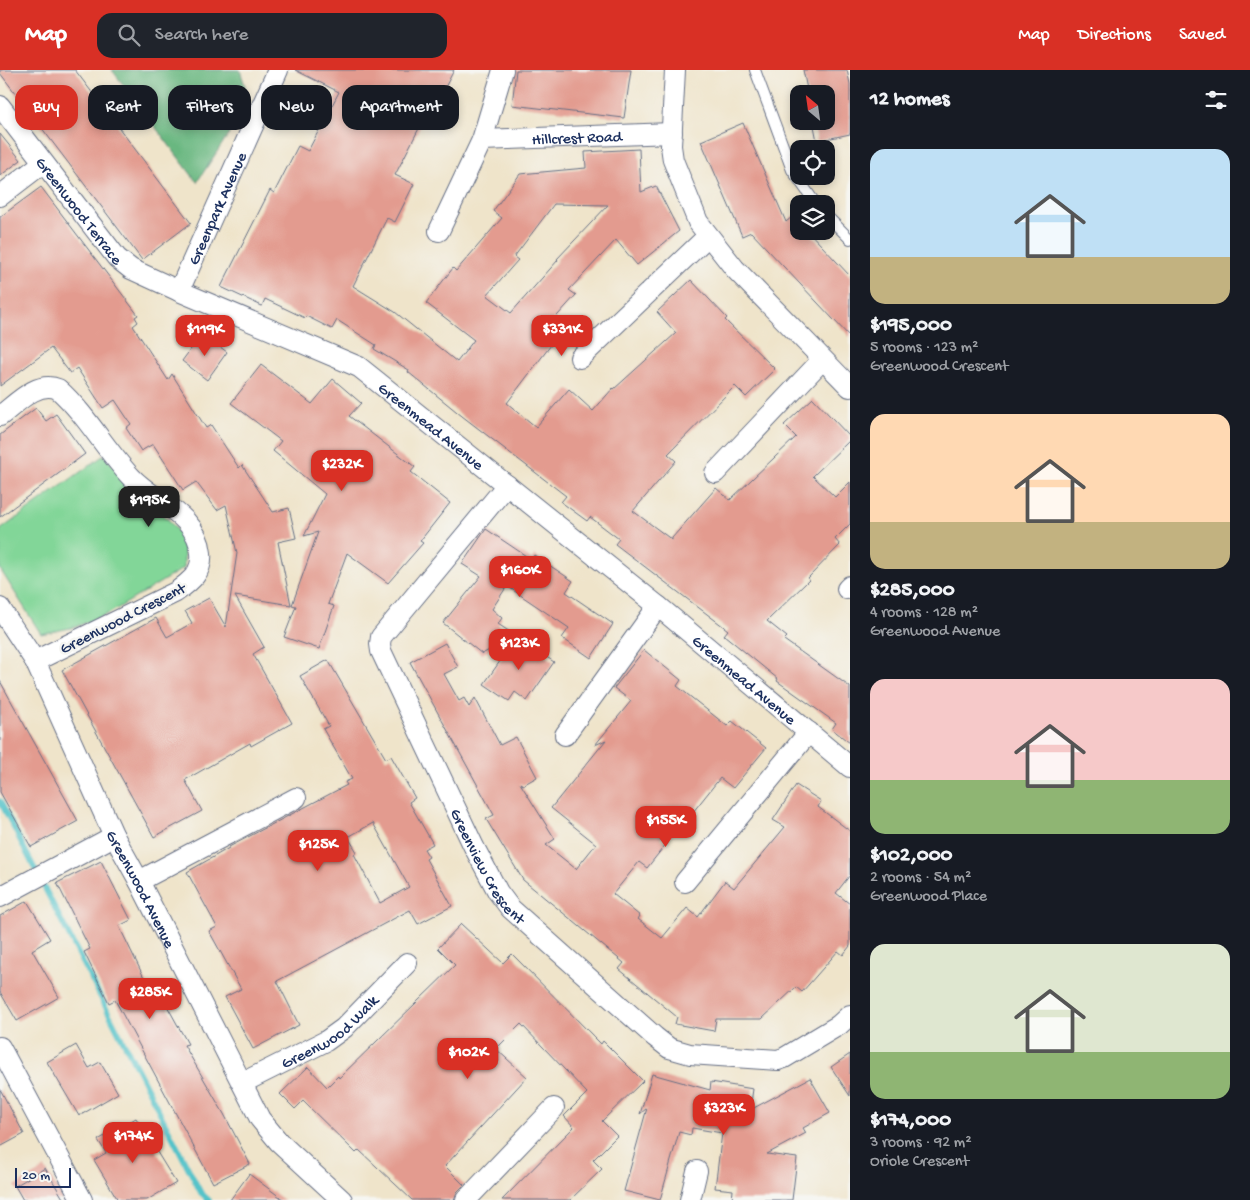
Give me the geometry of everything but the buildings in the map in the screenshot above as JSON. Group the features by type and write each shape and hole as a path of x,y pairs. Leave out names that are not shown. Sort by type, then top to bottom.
{"street":[{"name":"Greenpark Avenue","path":"180,291 278,70"},
{"path":"439,231 482,140 503,70"},
{"path":"675,70 672,133 673,160 698,222 735,269 850,387"},
{"name":"Greenwood Terrace","path":"0,106 117,258 131,269 180,291"},
{"name":"Hillcrest Road","path":"482,140 672,133"},
{"path":"0,196 43,163"},
{"path":"580,358 708,236"},
{"name":"Greenmead Avenue","path":"180,291 359,367 658,606 850,767"},
{"path":"715,473 822,360"},
{"name":"Greenwood Crescent","path":"0,416 44,386 58,388 132,478 190,525 200,545 202,559 199,570 190,582 176,592 35,662"},
{"name":"Greenview Crescent","path":"506,485 382,637 380,644 381,651 474,847 498,892 510,908 669,1048 690,1054 778,1060 831,1030 850,1015"},
{"path":"565,735 658,606"},
{"name":"Greenwood Avenue","path":"0,608 35,662 114,836 139,881 260,1119 268,1130 334,1198"},
{"name":"Greenmead Avenue","path":"685,882 809,732"},
{"path":"139,881 296,798"},
{"path":"0,898 114,836"},
{"name":"Greenwood Walk","path":"242,1083 326,1041 338,1033 407,963"},
{"path":"0,1047 82,1200"},
{"path":"466,1200 554,1108"},
{"path":"690,1200 697,1171"}],"lane":[{"path":"755,70 792,170 810,195"},
{"path":"835,224 850,239"}],"green space":[{"path":"112,70 240,70 245,85 168,85 168,130 231,130 197,182 158,130 158,85 123,85"},
{"path":"104,455 143,500 166,517 184,539 184,568 110,613 75,627 41,634 0,569 0,530"}],"waterway":[{"path":"0,801 201,1193 209,1200"}]}
